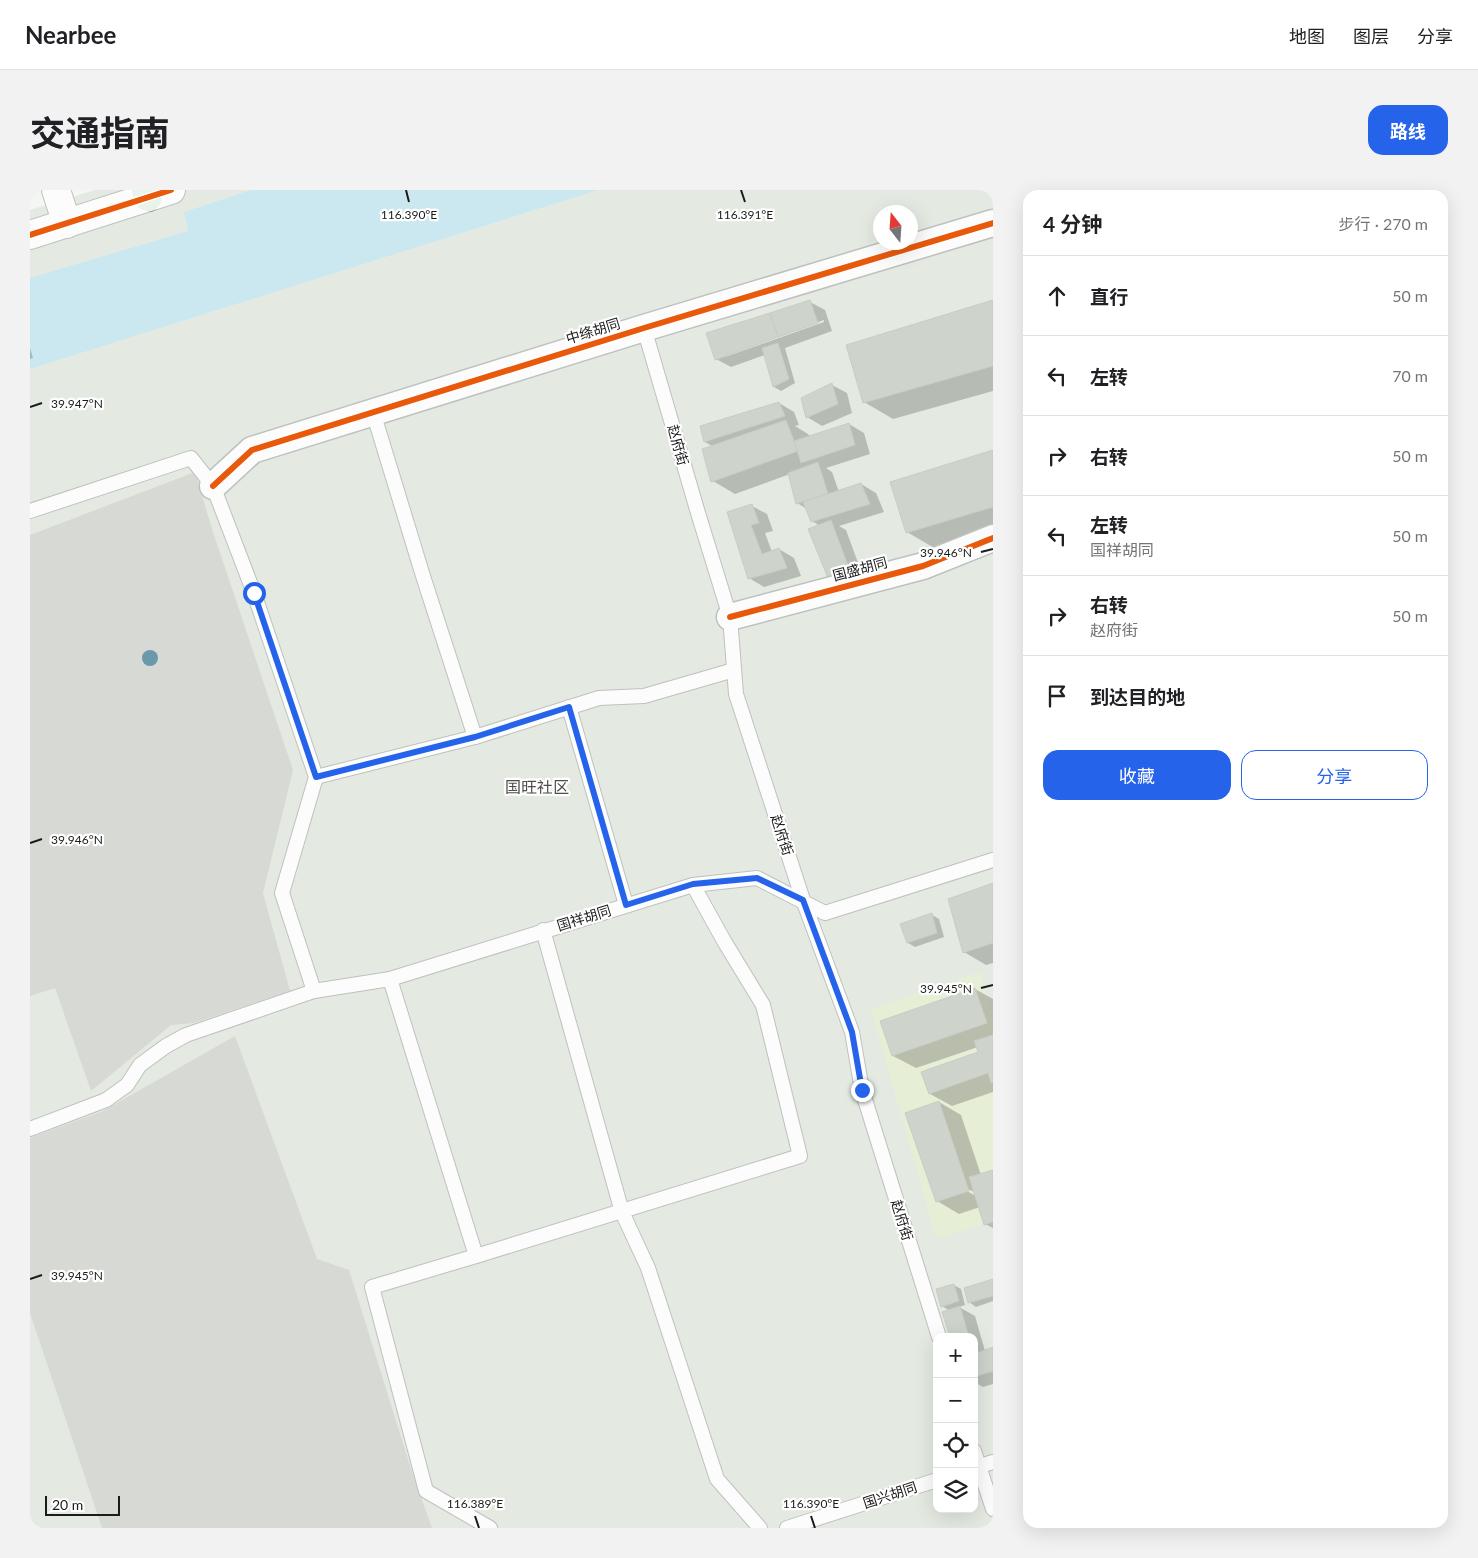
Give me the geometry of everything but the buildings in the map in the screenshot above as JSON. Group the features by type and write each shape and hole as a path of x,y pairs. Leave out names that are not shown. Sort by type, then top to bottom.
{"street":[{"path":"56,190 67,224"},
{"path":"30,235 67,224 110,199 155,192"},
{"name":"中绦胡同","path":"213,486 252,450 644,328 993,223"},
{"name":"国盛胡同","path":"730,617 923,566 993,538"}],"lane":[{"name":"赵府街","path":"644,328 730,617 736,694 803,900 852,1032 862,1090 938,1333"},
{"path":"373,412 475,737"},
{"path":"30,511 191,458 213,486 254,593 316,777 282,893 314,991"},
{"path":"316,777 475,737 599,698 644,696 734,670"},
{"path":"569,707 626,905"},
{"name":"国祥胡同","path":"30,1129 106,1100 127,1085 140,1065 166,1046 186,1035 314,991 390,979 693,884 757,878 825,912 993,860"},
{"path":"490,1528 426,1491 372,1287 800,1156 763,1005 693,884"},
{"path":"543,930 622,1212 648,1268 717,1479 760,1528"},
{"path":"390,979 476,1256"},
{"path":"978,1468 993,1462"},
{"path":"978,1471 993,1509"},
{"name":"国兴胡同","path":"787,1528 933,1481"}],"shaded area":[{"path":"251,190 598,190 30,369 30,278 188,231 184,212"},
{"path":"195,472 212,529 293,770 263,893 290,991 194,1023 171,1025 91,1091 55,988 30,996 30,535"},
{"path":"980,972 993,1017 993,1222 936,1239 871,1009"},
{"path":"235,1036 317,1259 349,1270 411,1469 432,1528 102,1528 30,1313 30,1138 103,1111"}],"pier":[{"path":"30,190 95,190 30,210"}],"cycle path":[{"path":"30,235 171,190"},
{"path":"213,486 252,450 644,328 993,223"},
{"path":"730,617 923,566 993,538"}],"district":[{"name":"国旺社区","path":"537,787"}],"route":[{"path":"254,593 316,777 475,737 569,707 626,905 693,884 757,878 803,900 852,1032 862,1090"}]}
